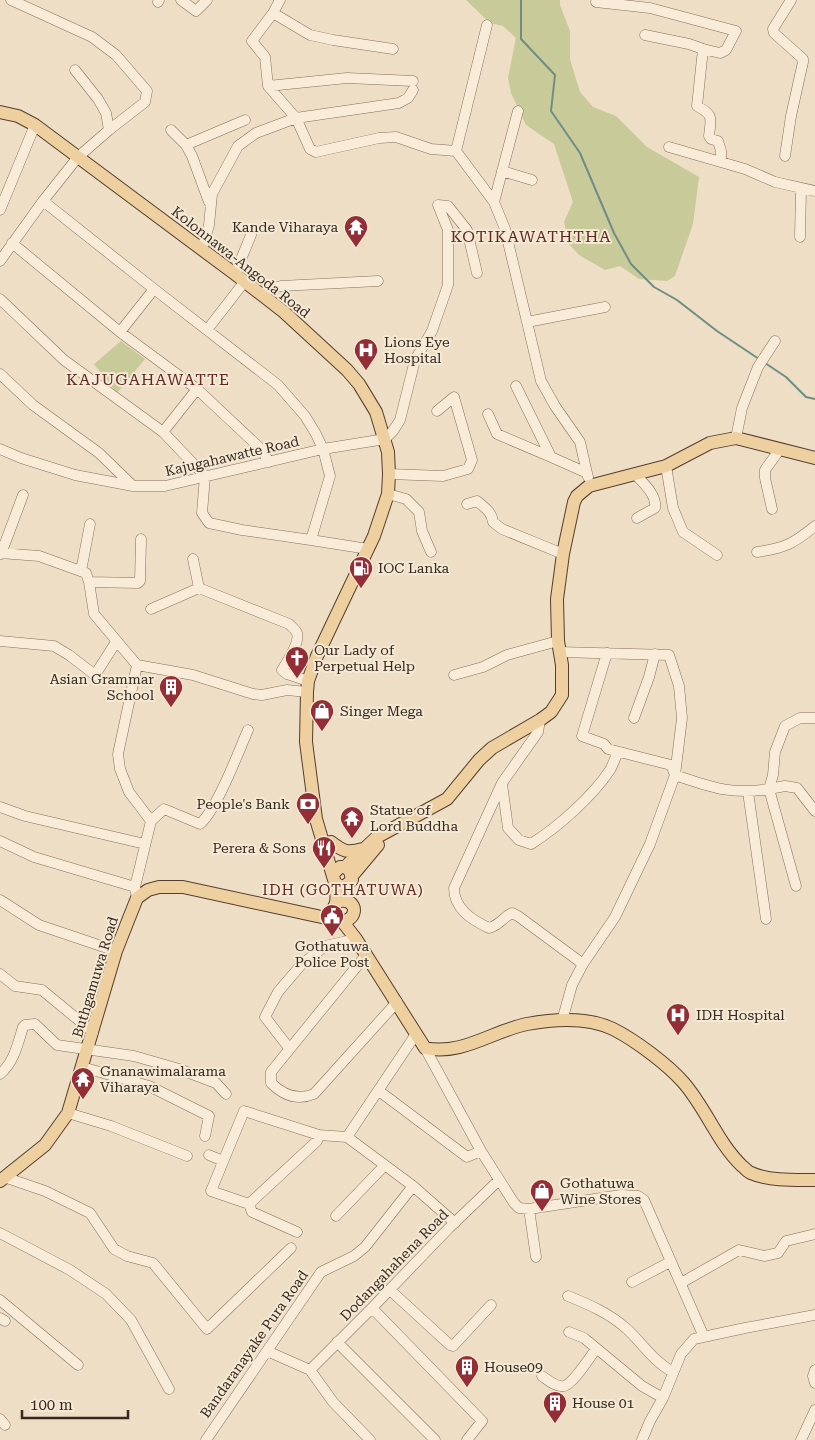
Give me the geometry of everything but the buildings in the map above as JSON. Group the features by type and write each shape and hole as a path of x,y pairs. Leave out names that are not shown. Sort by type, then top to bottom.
{"main road":[{"name":"Kolonnawa-Angoda Road","path":"0,112 18,116 35,125 262,294 308,332 347,370 360,384 376,412 385,439 389,474 388,494 380,522 317,656 308,686 306,742 316,819 343,875"},
{"path":"343,875 387,833 415,815 447,799 479,760 492,748 540,720 550,712 562,695 562,665 559,646 557,599 574,502 577,496 589,486 636,476 666,466 710,443 736,438 815,458"},
{"name":"Kolonnawa-Angoda Road","path":"315,806 321,815 343,875"},
{"path":"387,833 377,837 364,849 343,875 332,912 335,918 341,921 356,939 425,1048 431,1050 459,1048 526,1024 583,1021 612,1029 633,1041 669,1069 691,1092 730,1154 750,1173 782,1180 815,1180"},
{"path":"331,842 349,853 364,849"},
{"path":"343,875 353,908 356,939"},
{"path":"136,892 159,888 183,887 341,921 347,921 352,917 353,908 347,901 341,900 309,914"},
{"name":"Buthgamuwa Road","path":"2,1179 45,1145 68,1113 116,951 136,892"}],"street":[{"path":"0,260 78,157 145,102 147,91 116,55 92,37 10,0"},
{"path":"181,0 196,10 207,0"},
{"path":"280,0 273,13 252,41 265,57 268,86 296,118 310,149 316,152 379,138 396,137 431,148 456,151 494,202 505,229 541,381 555,406 580,442 589,486"},
{"path":"785,156 803,59 774,33 773,29 790,0"},
{"path":"596,2 651,4 736,31 726,50 720,53 645,34"},
{"path":"273,13 310,35 393,49"},
{"path":"456,151 487,25"},
{"path":"703,48 697,106 708,112 711,117 709,136 720,144 721,162"},
{"path":"75,70 98,98 106,113 109,130"},
{"path":"202,249 209,225 212,194 238,146 256,133 296,118 399,103 408,98 413,85 347,78 268,86"},
{"path":"494,202 518,111"},
{"path":"186,145 245,120"},
{"path":"0,210 35,125"},
{"path":"171,130 186,145 192,156 211,206"},
{"path":"669,146 745,169 775,182 815,191"},
{"path":"502,171 532,180"},
{"path":"800,237 801,189"},
{"path":"43,201 278,385 305,416 323,449 330,476 311,540"},
{"path":"385,439 400,420 415,360 432,331 448,285 448,230 438,205 448,206 467,230 477,272"},
{"path":"207,330 240,278 251,235"},
{"path":"12,243 120,332 197,389 261,449 269,462"},
{"path":"262,294 270,289 281,286 378,281"},
{"path":"120,332 154,289"},
{"path":"0,300 64,360 164,432 205,476 202,513 209,523 242,530 368,549"},
{"path":"527,322 605,307"},
{"path":"736,438 742,408 758,367 775,341"},
{"path":"0,374 33,404 99,453 133,486"},
{"path":"516,386 551,456"},
{"path":"164,432 197,389"},
{"path":"389,474 443,476 468,469 472,460 454,398 437,411"},
{"path":"488,414 497,434 587,473"},
{"name":"Kajugahawatte Road","path":"0,449 21,458 75,475 133,486 165,486 323,449 385,439"},
{"path":"772,509 765,470 780,449"},
{"path":"666,466 673,508 683,532 717,555"},
{"path":"636,476 656,502 654,508 637,518"},
{"path":"388,494 406,499 419,512 422,531 431,552"},
{"path":"23,495 1,553 39,556 86,573 90,582 94,614 137,665 192,675 253,694 262,695 308,686"},
{"path":"467,504 477,501 492,516 493,522 502,529 564,554"},
{"path":"81,571 90,524"},
{"path":"757,552 780,549 798,541 815,526"},
{"path":"90,582 138,583 140,581 141,539"},
{"path":"193,559 199,588"},
{"path":"151,609 199,588 289,624 296,631 297,637 292,653 282,670 308,686"},
{"path":"0,641 54,646 95,675 116,642"},
{"path":"454,675 483,667 507,655 559,646 607,653 669,655 680,686 682,718 675,775 646,852 615,917 572,985 562,1021"},
{"path":"607,653 582,736 604,744 608,749 671,765 675,775"},
{"path":"634,718 655,654"},
{"path":"137,665 118,754 120,769 129,792 151,821"},
{"path":"796,886 769,789 776,752 785,726 800,718 815,718"},
{"path":"540,720 538,732 502,783 454,888 454,898 459,908 478,923 489,928 497,926 507,915 512,913 518,916 584,964"},
{"path":"0,841 34,857 136,892 151,821 164,809 200,824 205,820 248,730"},
{"path":"502,783 508,828 519,840 531,844 547,833 584,800 610,769 618,752"},
{"path":"675,775 722,790 748,792 785,786 796,788 815,811"},
{"path":"748,792 766,919"},
{"path":"0,807 25,816 145,844"},
{"path":"0,900 39,925 116,951"},
{"path":"289,1048 265,1017 278,992 301,965 325,946 356,939"},
{"path":"366,955 270,1072 271,1083 280,1092 293,1097 306,1097 314,1094 397,1002"},
{"path":"0,974 15,986 42,990 92,1032"},
{"path":"1,1070 16,1051 25,1024 36,1024 58,1045 134,1056 179,1069 216,1083 226,1094"},
{"path":"347,1137 416,1034"},
{"path":"425,1048 481,1151 514,1203 520,1208 529,1209 621,1195 638,1196 644,1200 704,1336"},
{"path":"82,1067 149,1086 208,1116 205,1136"},
{"path":"379,1091 467,1157 481,1151"},
{"path":"249,1204 210,1191 244,1111 319,1136 347,1137 413,1186 454,1223"},
{"path":"68,1113 111,1126 187,1156"},
{"path":"249,1204 317,1141 319,1136"},
{"path":"208,1155 223,1161"},
{"path":"336,1216 385,1165"},
{"path":"2,1179 45,1191 90,1213 114,1249 127,1256 153,1263 207,1329 290,1248"},
{"name":"Dodangahahena Road","path":"310,1370 454,1223 499,1180"},
{"name":"Bandaranayake Pura Road","path":"207,1438 321,1272 354,1256 365,1247 413,1186"},
{"path":"249,1204 252,1212 297,1232"},
{"path":"529,1209 536,1257"},
{"path":"0,1234 70,1270 106,1294 131,1320 169,1390"},
{"path":"681,1283 740,1250 764,1256 778,1253 786,1241 815,1234"},
{"path":"632,1282 670,1262"},
{"path":"390,1290 453,1346 490,1305"},
{"path":"568,1296 602,1310 626,1328 664,1368 673,1372"},
{"path":"0,1300 78,1365"},
{"path":"372,1308 482,1421 467,1440"},
{"path":"642,1440 663,1398 681,1354 694,1339 815,1315"},
{"path":"569,1332 584,1338 642,1386 663,1398"},
{"path":"337,1342 435,1440"},
{"path":"542,1376 558,1386 564,1386 571,1382 596,1349"},
{"path":"267,1351 310,1370 333,1402 365,1438"},
{"path":"815,1370 813,1376 815,1383"},
{"path":"800,1440 815,1410"},
{"path":"198,1440 207,1438"}],"green space":[{"path":"466,0 560,0 560,5 570,31 570,59 580,92 593,107 616,116 647,147 699,177 693,224 675,276 667,281 639,279 620,266 605,270 579,255 569,244 564,222 573,202 554,144 526,125 511,93 508,78 516,38 503,26 490,23"},
{"path":"121,341 145,359 117,393 94,364"}],"waterway":[{"path":"521,0 521,39 555,75 551,111 580,153 614,233 631,264 654,287 677,300 717,331 759,359"},
{"path":"765,363 786,377 806,397 815,399"}],"place":[{"name":"Kande Viharaya","path":"356,248"},
{"name":"Lions Eye Hospital","path":"366,371"},
{"name":"IOC Lanka","path":"361,589"},
{"name":"Our Lady of Perpetual Help","path":"297,679"},
{"name":"Asian Grammar School","path":"171,708"},
{"name":"Singer Mega","path":"322,732"},
{"name":"People's Bank","path":"308,825"},
{"name":"Statue of Lord Buddha","path":"352,839"},
{"name":"Perera & Sons","path":"324,869"},
{"name":"Gothatuwa Police Post","path":"332,937"},
{"name":"IDH Hospital","path":"678,1036"},
{"name":"Gnanawimalarama Viharaya","path":"83,1100"},
{"name":"Gothatuwa Wine Stores","path":"542,1212"},
{"name":"House09","path":"467,1388"},
{"name":"House 01","path":"555,1424"}],"district":[{"name":"KOTIKAWATHTHA","path":"531,236"},
{"name":"KAJUGAHAWATTE","path":"148,379"},
{"name":"IDH (GOTHATUWA)","path":"343,890"}]}
